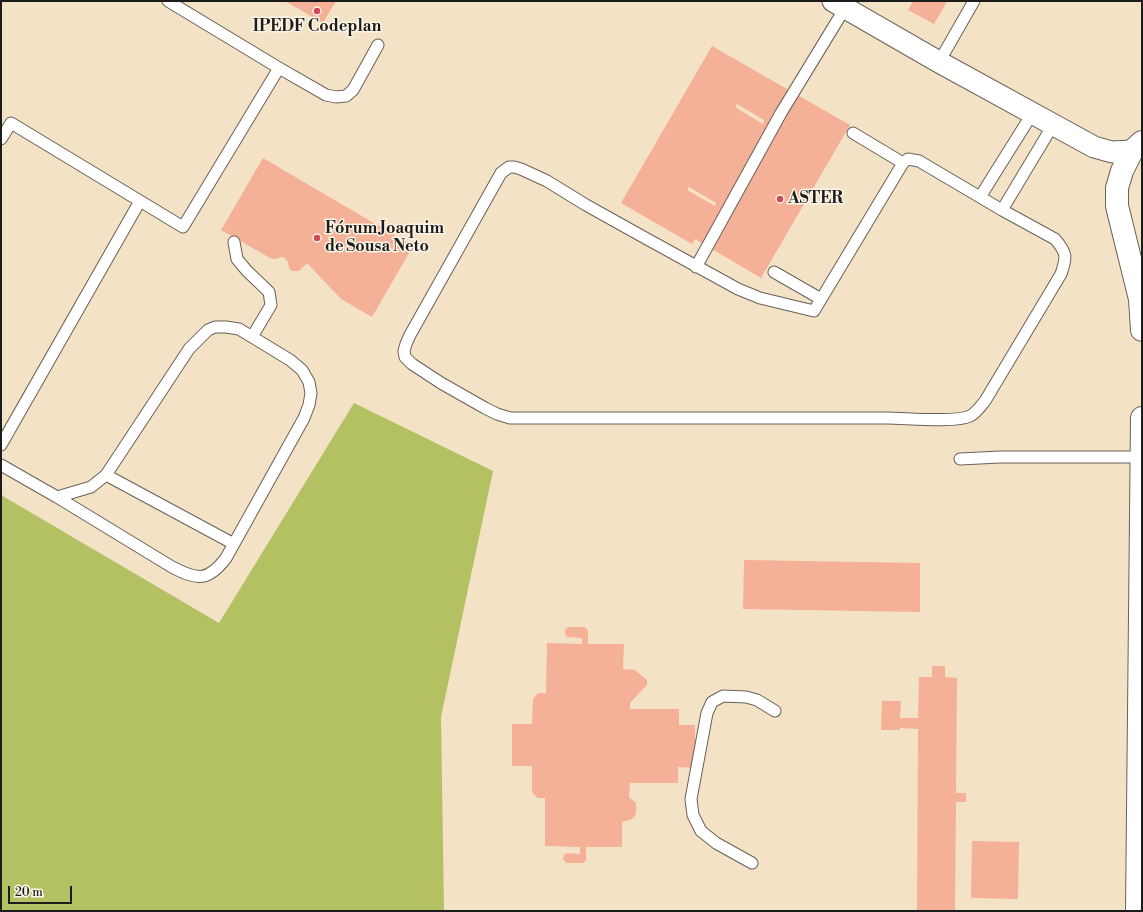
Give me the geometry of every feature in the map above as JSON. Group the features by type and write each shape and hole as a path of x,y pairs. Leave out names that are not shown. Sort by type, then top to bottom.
{"main road":[{"path":"1137,147 1122,171 1117,188 1117,206 1140,299 1142,330"},
{"path":"1137,911 1142,418"}],"street":[{"path":"839,4 939,62 1094,147 1112,152 1137,147"}],"lane":[{"path":"168,1 279,68 326,94 336,97 346,96 353,90 378,45"},
{"path":"939,62 974,1"},
{"path":"696,267 839,4"},
{"path":"1,140 6,120 183,227 279,68"},
{"path":"980,197 1032,114"},
{"path":"1002,210 1053,125"},
{"path":"853,133 903,163"},
{"path":"908,158 919,161 1002,210 1055,238 1065,255 1061,274 985,401 978,410 969,416 948,420 888,418 510,418 497,414 448,386 412,364 405,357 404,351 410,335 501,172 509,167 521,169 547,181 586,205 696,267 738,289 760,298 814,311 903,163 908,158"},
{"path":"1,445 140,201"},
{"path":"234,242 237,259 269,292 271,305 252,338"},
{"path":"774,272 820,299"},
{"path":"1,465 172,567 187,575 200,577 210,574 219,567 226,558 302,423 309,405 311,393 309,382 302,370 290,360 239,329 215,327 208,330 189,349 106,475 91,487 56,497"},
{"path":"960,459 1000,457 1142,457"},
{"path":"106,475 234,544"},
{"path":"752,863 716,843 701,831 693,815 691,799 707,713 712,702 723,696 746,697 757,700 775,711"}],"green space":[{"path":"354,403 493,471 441,717 444,911 1,911 1,495 219,623"}],"building":[{"name":"IPEDF Codeplan","path":"285,1 336,1 323,23"},
{"path":"913,1 947,1 934,24 908,10"},
{"path":"712,46 850,125 761,278 695,239 692,244 621,203","holes":["737,104 764,120 763,124 735,107","689,187 716,203 715,206 687,190"]},
{"name":"Fórum Joaquim de Sousa Neto","path":"263,158 413,246 372,317 341,299 307,263 299,271 292,271 289,268 288,262 285,258 270,258 221,230"},
{"path":"744,560 920,563 920,612 743,609"},
{"path":"568,627 584,627 587,629 588,644 624,644 623,669 635,670 647,680 647,685 630,703 630,709 679,709 679,725 695,725 695,768 678,767 678,783 630,783 629,797 636,803 636,814 630,820 622,822 622,847 586,847 586,860 583,863 566,863 563,859 564,855 567,853 580,854 580,847 545,846 545,798 538,798 532,792 532,766 512,766 512,724 532,724 533,699 538,693 546,693 547,643 582,644 582,638 566,636 565,630"},
{"path":"932,666 945,666 945,677 957,678 956,793 966,793 966,802 956,802 955,911 917,911 918,729 900,728 900,730 881,730 882,701 901,701 900,718 918,718 919,677 932,677"},
{"path":"972,841 1019,842 1018,899 971,898"}],"place":[{"name":"IPEDF Codeplan","path":"317,11"},
{"name":"ASTER","path":"780,199"},
{"name":"Fórum Joaquim de Sousa Neto","path":"317,238"}]}
